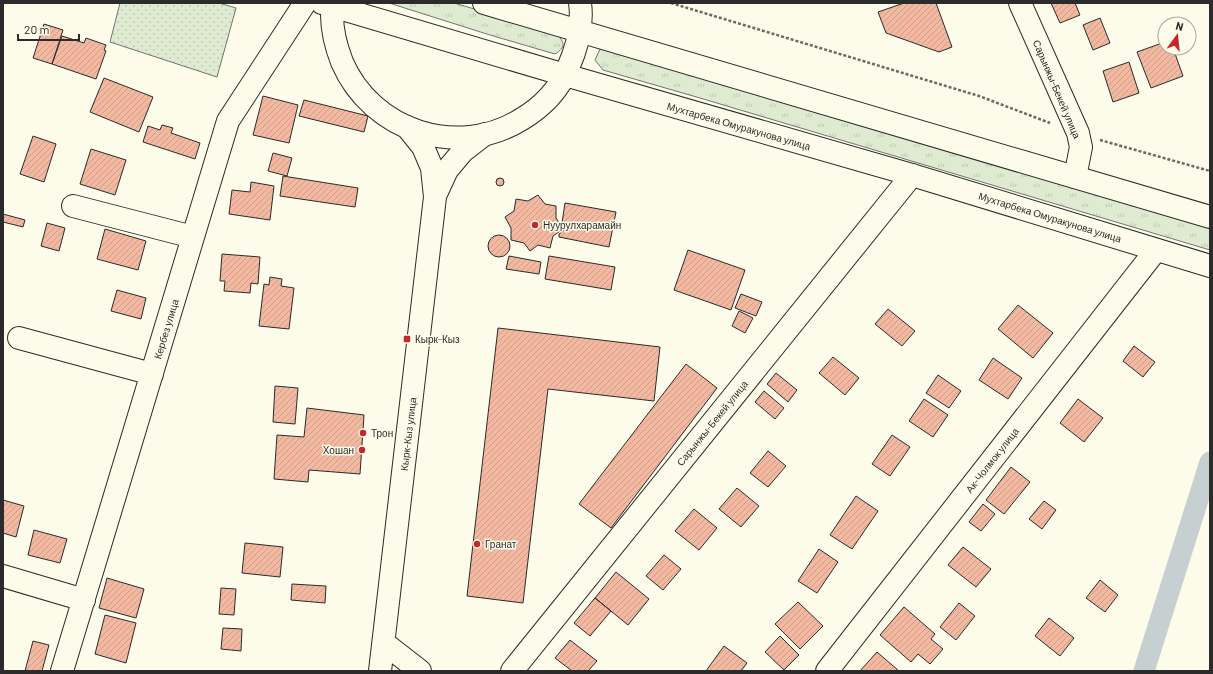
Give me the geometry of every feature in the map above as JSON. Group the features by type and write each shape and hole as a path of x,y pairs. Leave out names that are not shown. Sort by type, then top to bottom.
{"street":[{"name":"Кербез улица","path":"62,671 228,121 305,3"},
{"path":"484,3 1210,217"},
{"path":"329,4 338,52 347,73 360,93 377,109 396,122 418,132 440,137 465,138 485,134 512,125 533,112 551,95 565,75 574,54 579,32 580,3"},
{"name":"Сарынжы-Бекей улица","path":"1020,3 1078,133 1081,147 1075,177"},
{"name":"Мухтарбека Омуракунова улица","path":"329,4 565,75 912,176 1210,266"},
{"name":"Кырк-Кыз улица","path":"380,671 435,197 432,168 423,147 407,127"},
{"name":"Кырк-Кыз улица","path":"435,197 447,170 463,151 485,134"},
{"name":"Сарынжы-Бекей улица","path":"512,671 912,176"},
{"path":"73,206 193,237"},
{"name":"Ак-Чолмок улица","path":"827,671 1156,250"},
{"path":"19,338 152,374"},
{"path":"3,576 84,600"},
{"path":"384,643 420,671"}],"path":[{"path":"671,3 979,96 1078,133 1210,171"}],"green space":[{"path":"120,3 219,3 236,8 217,77 110,42"},
{"path":"389,3 454,3 556,33 563,42 563,47 555,54"},
{"path":"600,49 606,49 1210,228 1210,250 603,70 595,60"}],"building":[{"path":"904,3 936,3 952,47 939,52 886,33 878,12"},
{"path":"1051,3 1075,3 1080,15 1060,23"},
{"path":"1100,18 1110,43 1093,50 1083,25"},
{"path":"44,24 63,30 52,64 33,58"},
{"path":"62,36 84,43 86,38 106,45 104,50 106,51 96,79 52,64"},
{"path":"1157,45 1157,56 1176,56 1183,76 1151,88 1137,52"},
{"path":"1129,62 1139,93 1113,102 1103,71"},
{"path":"104,78 153,97 139,132 90,112"},
{"path":"263,96 298,105 289,143 253,135"},
{"path":"304,100 368,116 364,132 299,116"},
{"path":"162,125 173,128 171,133 200,143 195,159 143,142 148,126 160,130"},
{"path":"33,136 56,144 44,182 20,174"},
{"path":"91,149 126,160 115,195 80,184"},
{"path":"273,153 292,158 287,176 268,171"},
{"path":"283,176 358,188 355,207 280,196"},
{"path":"498,178 502,178 504,182 502,186 498,186 496,184 496,180"},
{"path":"251,182 274,186 270,220 229,214 232,190 250,192"},
{"name":"Нуурулхарамайн","path":"538,195 545,204 556,206 556,218 563,229 553,236 550,248 538,245 530,251 524,243 511,240 511,228 505,217 514,211 516,199 528,201"},
{"path":"565,203 616,212 609,247 559,237 559,234 566,229 562,223"},
{"path":"3,214 25,220 23,227 3,222"},
{"path":"47,223 65,228 59,251 41,246"},
{"path":"105,229 146,241 138,270 97,259"},
{"path":"499,235 503,236 509,242 509,250 503,256 499,257 495,256 489,250 488,246 489,242 495,236"},
{"path":"688,250 745,270 731,310 674,290"},
{"path":"222,254 260,257 258,284 251,283 250,293 224,291 225,281 220,281"},
{"path":"509,256 541,262 539,274 506,269"},
{"path":"549,256 615,267 611,290 545,279"},
{"path":"270,277 282,279 281,286 294,288 289,329 259,326 264,284 269,285"},
{"path":"117,290 146,298 141,319 111,311"},
{"path":"741,294 762,302 756,316 735,308"},
{"path":"1018,305 1053,333 1033,358 998,329"},
{"path":"888,309 915,331 902,346 875,324"},
{"path":"739,311 753,318 745,333 732,326"},
{"path":"498,328 660,347 654,401 548,389 523,603 467,596"},
{"path":"1134,346 1155,362 1143,377 1123,361"},
{"path":"833,357 859,378 845,395 819,373"},
{"path":"993,358 1022,378 1008,399 979,380"},
{"path":"686,364 717,388 611,528 579,504"},
{"path":"776,373 797,390 788,402 767,384"},
{"path":"938,375 961,391 949,408 926,393"},
{"path":"275,386 298,388 295,424 273,422"},
{"path":"764,391 784,408 775,419 755,402"},
{"path":"924,399 948,415 933,437 909,421"},
{"path":"1078,399 1103,418 1084,442 1060,423"},
{"path":"307,408 364,415 360,474 309,470 308,482 274,479 277,435 304,437"},
{"path":"892,435 910,447 890,476 872,464"},
{"path":"768,451 786,466 768,487 750,473"},
{"path":"1011,467 1030,482 1004,514 986,500"},
{"path":"737,488 759,506 741,527 719,509"},
{"path":"856,496 878,511 852,549 830,535"},
{"path":"3,500 24,506 16,537 3,533"},
{"path":"1044,501 1056,510 1042,529 1029,519"},
{"path":"983,504 995,514 981,531 969,522"},
{"path":"694,509 717,528 699,550 675,531"},
{"path":"34,530 67,539 60,563 28,555"},
{"path":"245,543 283,547 280,577 242,573"},
{"path":"963,547 991,569 976,587 948,565"},
{"path":"819,549 838,562 817,593 798,581"},
{"path":"664,555 681,569 663,590 646,576"},
{"path":"616,572 649,599 628,625 595,598"},
{"path":"107,578 144,589 136,618 99,608"},
{"path":"1100,580 1118,595 1105,612 1086,598"},
{"path":"292,584 326,586 325,603 291,600"},
{"path":"221,588 236,589 234,615 219,614"},
{"path":"595,598 611,611 590,636 574,623"},
{"path":"798,602 823,626 800,649 775,624"},
{"path":"959,603 975,616 956,640 940,627"},
{"path":"904,607 935,634 931,639 943,649 930,664 918,654 911,662 880,635"},
{"path":"105,615 136,623 126,663 95,654"},
{"path":"1049,618 1074,638 1060,656 1035,636"},
{"path":"223,628 242,629 241,651 221,649"},
{"path":"780,636 799,655 784,670 765,652"},
{"path":"570,640 597,661 588,671 572,671 555,658"},
{"path":"33,641 49,645 42,671 25,671"},
{"path":"724,646 747,663 741,671 706,671"},
{"path":"877,652 899,671 860,671"}],"waterway":[{"path":"1144,671 1210,462"}],"place":[{"name":"Нуурулхарамайн","path":"535,225"},
{"name":"Кырк-Кыз","path":"407,339"},
{"name":"Трон","path":"363,433"},
{"name":"Хошан","path":"362,450"},
{"name":"Гранат","path":"477,544"}]}
